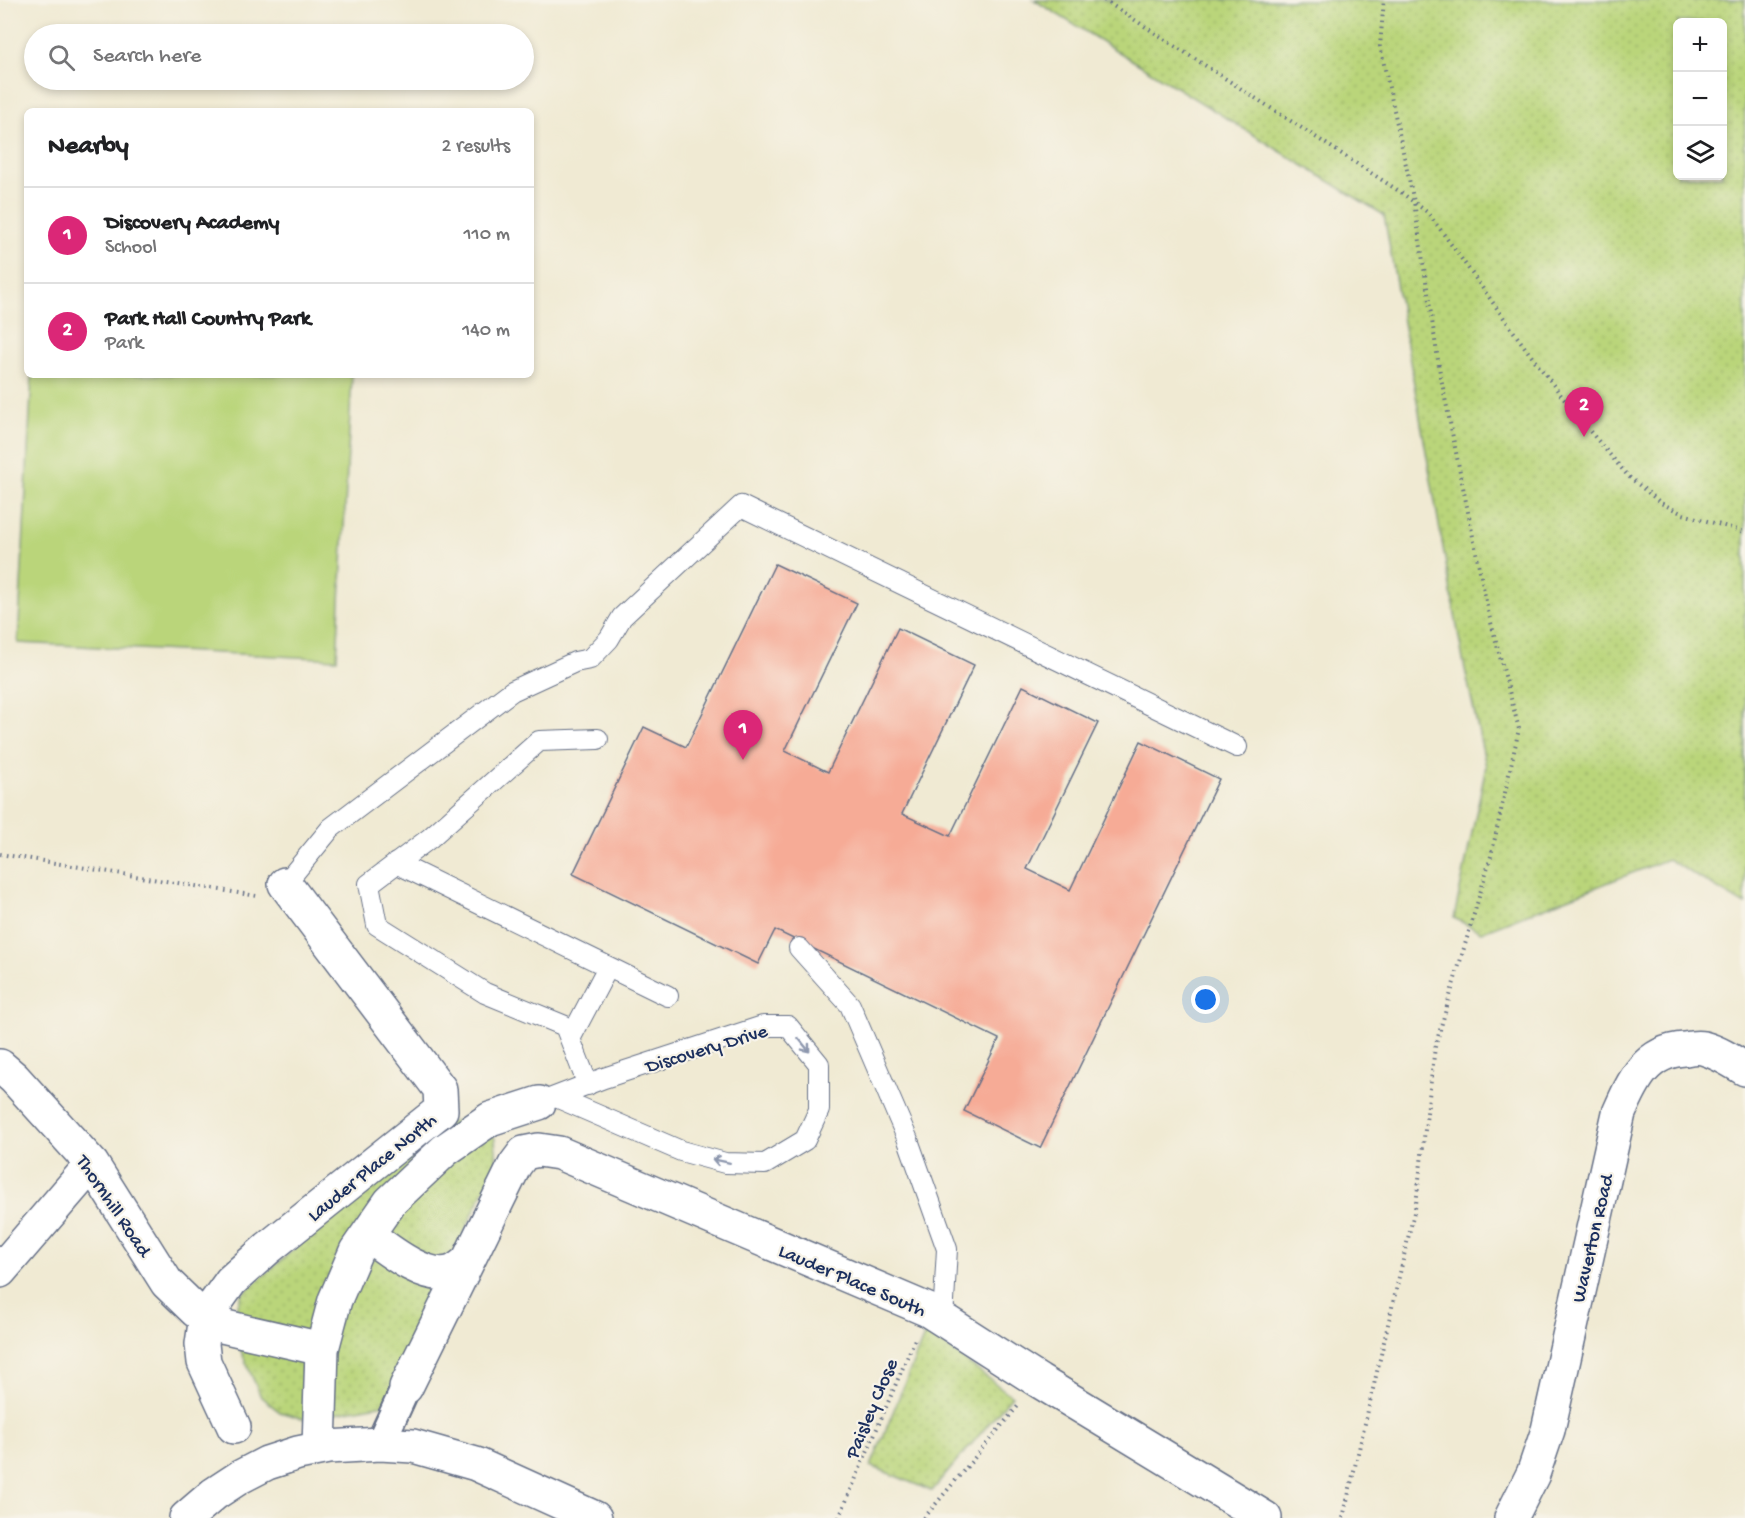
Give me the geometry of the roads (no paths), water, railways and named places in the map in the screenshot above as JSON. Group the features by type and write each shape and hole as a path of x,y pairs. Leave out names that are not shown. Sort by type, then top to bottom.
{"street":[{"name":"Lauder Place North","path":"206,1316 231,1281 268,1248 441,1110 440,1089 285,884"},
{"name":"Waverton Road","path":"1511,1518 1533,1474 1548,1430 1619,1113 1632,1084 1648,1062 1674,1049 1701,1047 1745,1069"},
{"name":"Thornhill Road","path":"0,1066 14,1078 92,1164 167,1282 196,1311 226,1327 322,1349"},
{"name":"Discovery Drive","path":"319,1449 322,1349 335,1300 356,1251 390,1202 445,1150 490,1119 547,1100"},
{"name":"Lauder Place South","path":"380,1444 515,1165 524,1154 539,1150 559,1153 935,1315 1265,1518"},
{"path":"0,1271 92,1164"},
{"path":"368,1235 417,1268 439,1275 453,1272 468,1262"},
{"path":"206,1316 202,1344 204,1362 234,1427"},
{"path":"186,1518 214,1494 267,1463 298,1453 355,1444 413,1446 476,1464 595,1518"}],"lane":[{"path":"285,884 331,828 512,691 575,662 590,659 609,639 622,617 741,506 1237,747"},
{"path":"588,1085 565,1026 485,993 377,925 369,884 430,838 539,741 598,739"},
{"path":"396,863 668,996"},
{"path":"799,948 850,1005 909,1140 947,1249 935,1315"},
{"path":"570,1039 608,966"},
{"name":"Discovery Drive","path":"763,1026 788,1026 819,1064 819,1110 805,1140 765,1164 725,1163 681,1150 547,1100 763,1026"}],"place":[{"name":"Park Hall Country Park","path":"1584,437"},
{"name":"Discovery Academy","path":"743,760"}]}
